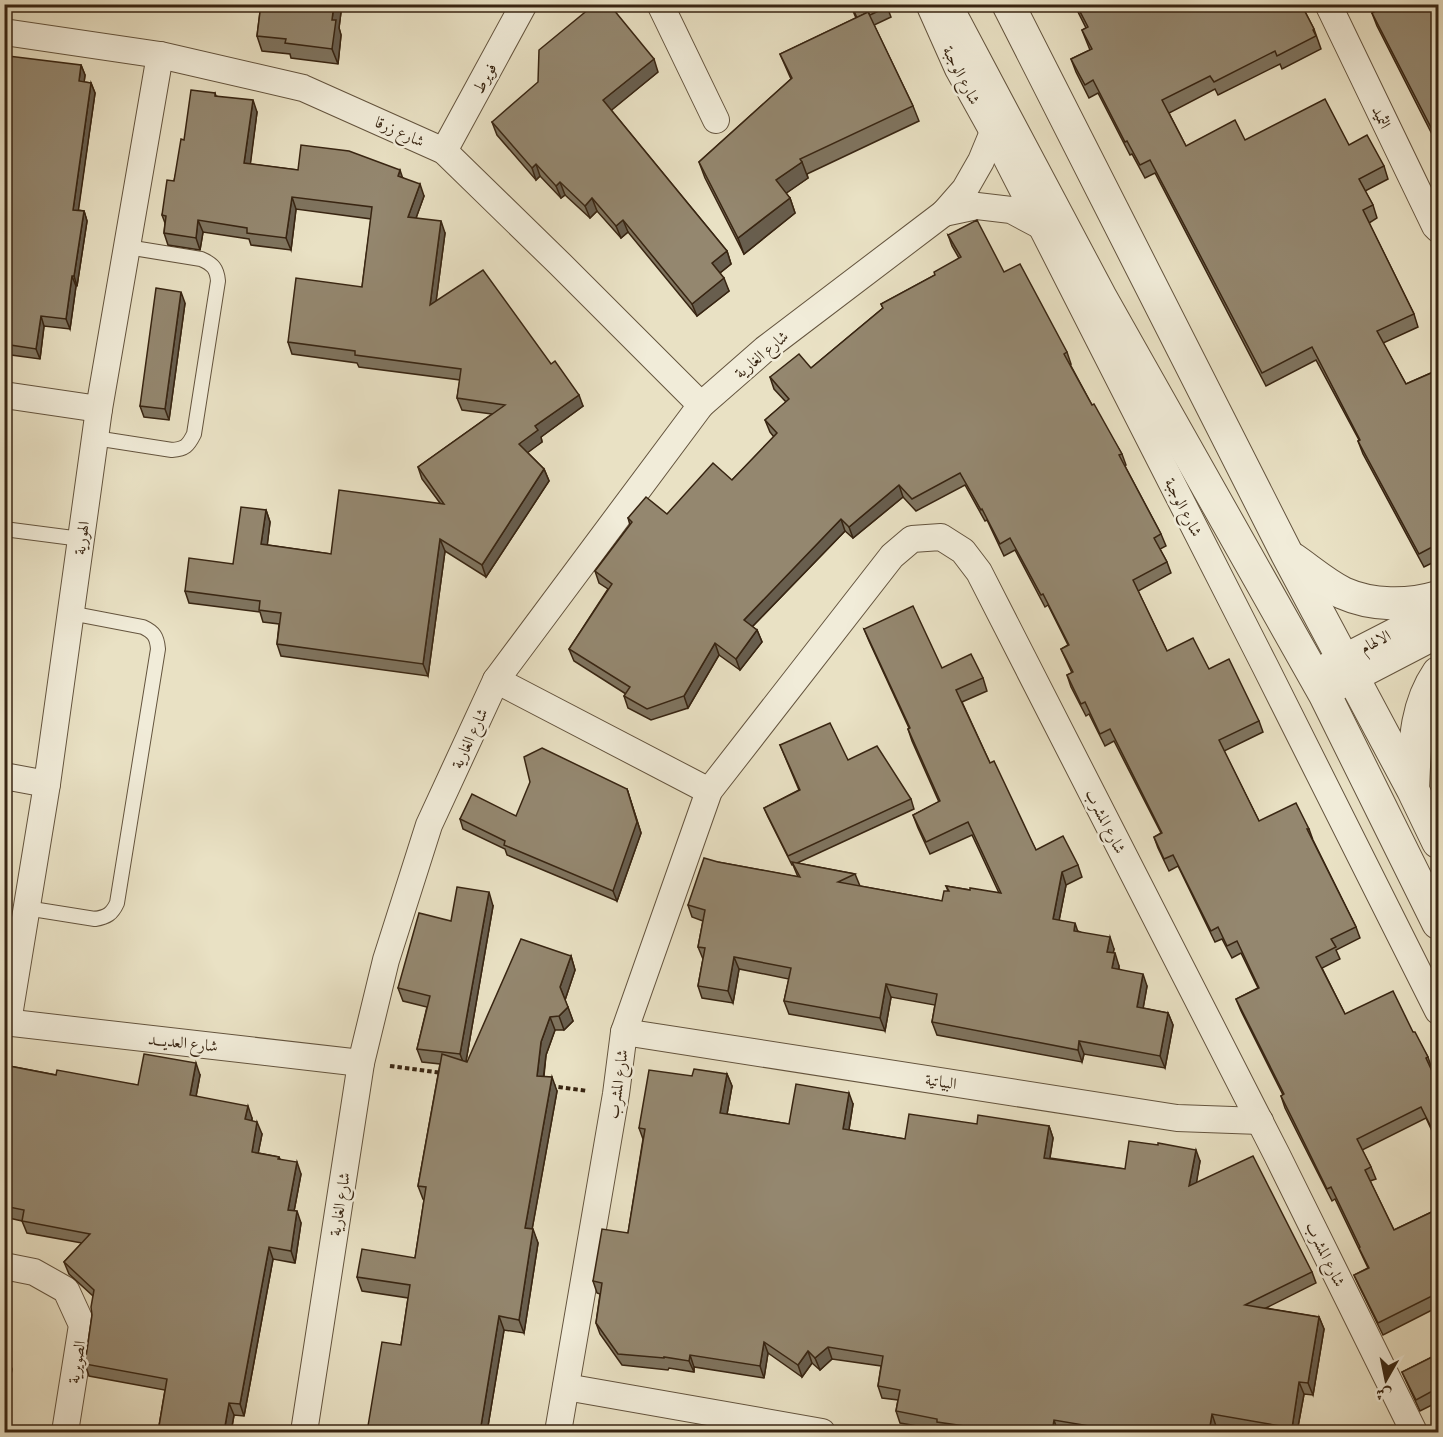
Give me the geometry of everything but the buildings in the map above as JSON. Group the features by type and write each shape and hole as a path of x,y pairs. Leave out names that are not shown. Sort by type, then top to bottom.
{"street":[{"name":"فويرط","path":"444,151 525,4"},
{"path":"660,4 716,120"},
{"name":"شارع الوجبة","path":"928,4 958,69 1041,226 1438,1011"},
{"name":"شارع الوجبة","path":"945,4 1100,296 1319,684 1438,923"},
{"path":"1008,4 1287,554 1413,790 1438,842"},
{"name":"الثميد","path":"1328,4 1438,229"},
{"name":"شارع زرقا","path":"4,32 160,55 303,88 444,151 702,405"},
{"name":"الهورية","path":"6,1022 47,784 99,409 160,55"},
{"name":"شارع الغارية","path":"304,1432 361,1063 386,960 429,825 496,680 702,405 765,349 944,213 965,189 981,161 993,132"},
{"name":"شارع الغارية","path":"944,213 978,206 1011,210 1041,226"},
{"path":"4,394 99,409"},
{"name":"شارع المشرب","path":"558,1432 616,1094 624,1032 709,791 892,556 912,539 941,537 963,551 979,572 1260,1121 1414,1432"},
{"path":"1287,554 1342,592 1362,600 1392,603 1422,602 1438,597"},
{"name":"الالهام","path":"1348,669 1376,640 1438,609"},
{"name":"الالهام","path":"1319,684 1348,669 1438,635"},
{"path":"1413,790 1417,723 1424,699 1438,673"},
{"path":"496,680 709,791"},
{"path":"4,777 47,784"},
{"name":"شارع العديـــد","path":"6,1022 361,1063"},
{"name":"البياتية","path":"624,1032 1177,1118 1260,1121"},
{"name":"الصويرية","path":"4,1266 34,1272 66,1290 82,1325 64,1432"},
{"path":"566,1387 822,1432"}],"lane":[{"path":"95,438 182,450 194,434 218,281 217,271 211,263 201,259 127,247"},
{"path":"4,529 81,539"},
{"path":"26,908 95,919 113,912 117,903 158,649 158,639 152,631 143,627 70,613"}],"path":[{"path":"361,1063 442,1073"},
{"path":"546,1086 616,1094"}]}
